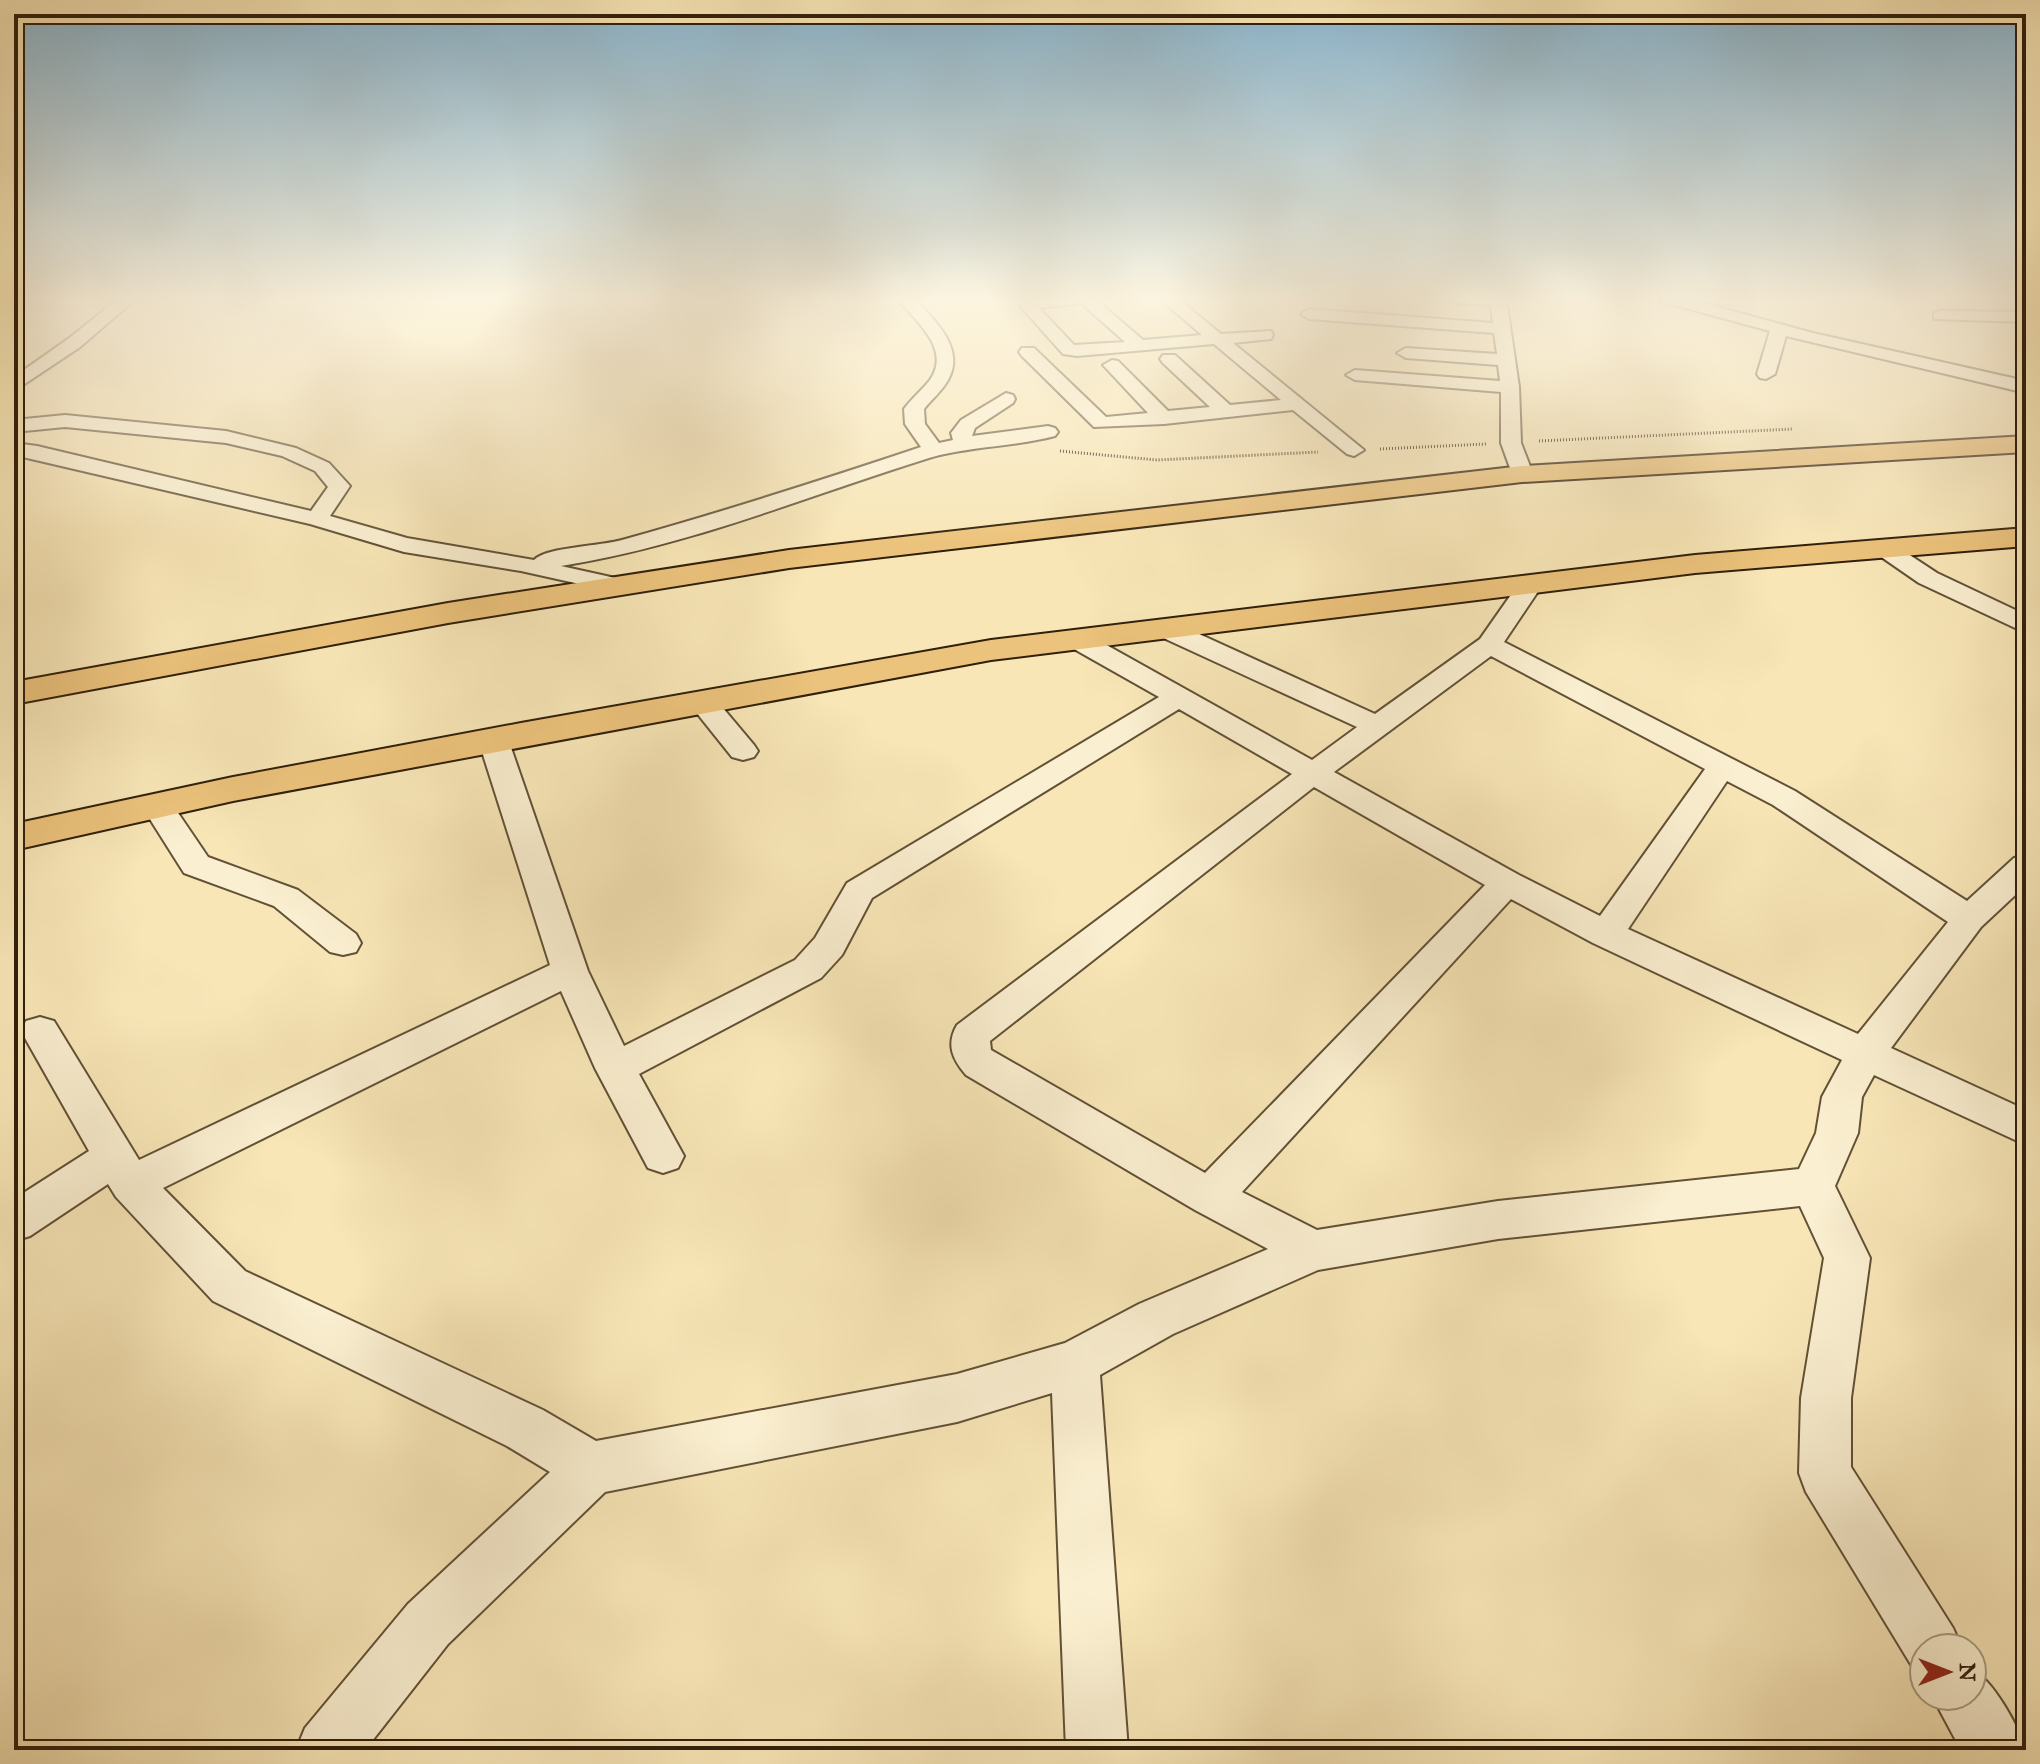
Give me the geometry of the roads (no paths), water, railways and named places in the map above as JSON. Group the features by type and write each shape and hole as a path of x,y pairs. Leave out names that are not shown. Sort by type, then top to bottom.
{"highway":[{"path":"14,693 448,613 789,559 1522,474 2026,444"},
{"path":"14,837 157,805 493,739 991,650 1695,564 2026,537"}],"street":[{"path":"934,451 915,424 914,409 939,380"},
{"path":"1055,380 1097,422 1113,424 1297,404"},
{"path":"1127,380 1164,418"},
{"path":"1192,380 1226,411"},
{"path":"1268,380 1354,450"},
{"path":"1424,380 1510,387"},
{"path":"1509,380 1511,443 1522,474"},
{"path":"1998,380 2026,387"},
{"path":"964,443 961,433 968,424 1006,399"},
{"path":"14,426 65,421 226,437 289,452 322,467 339,486 317,519"},
{"path":"521,564 609,551 776,504 964,443 1048,432"},
{"path":"14,449 317,519 404,545 521,564 620,586"},
{"path":"1885,549 1928,578 2026,625"},
{"path":"1313,1251 1210,1197 980,1064 971,1054 971,1035 1313,773 1489,645 1531,584"},
{"path":"1166,629 1377,726"},
{"path":"1076,639 1507,883 1606,934 2026,1128"},
{"path":"1489,645 1784,798 1969,919"},
{"path":"615,1068 808,969 829,946 859,891 1181,696"},
{"path":"702,701 743,751"},
{"path":"493,739 570,971 615,1068 663,1156"},
{"path":"1606,934 1722,766"},
{"path":"157,805 196,865 286,898 343,943"},
{"path":"1923,1632 1825,1473 1826,1398 1847,1258 1813,1186 1837,1133 1842,1097 1866,1052 1969,919 2026,866"},
{"path":"1210,1197 1507,883"},
{"path":"14,1222 570,971"},
{"path":"40,1031 123,1171 229,1286 525,1428 592,1468"},
{"path":"327,1750 428,1624 592,1468 957,1398 1075,1363 1156,1319 1313,1251 1498,1220 1813,1186"},
{"path":"1075,1363 1097,1750"},
{"path":"1972,1712 1996,1750"}]}
